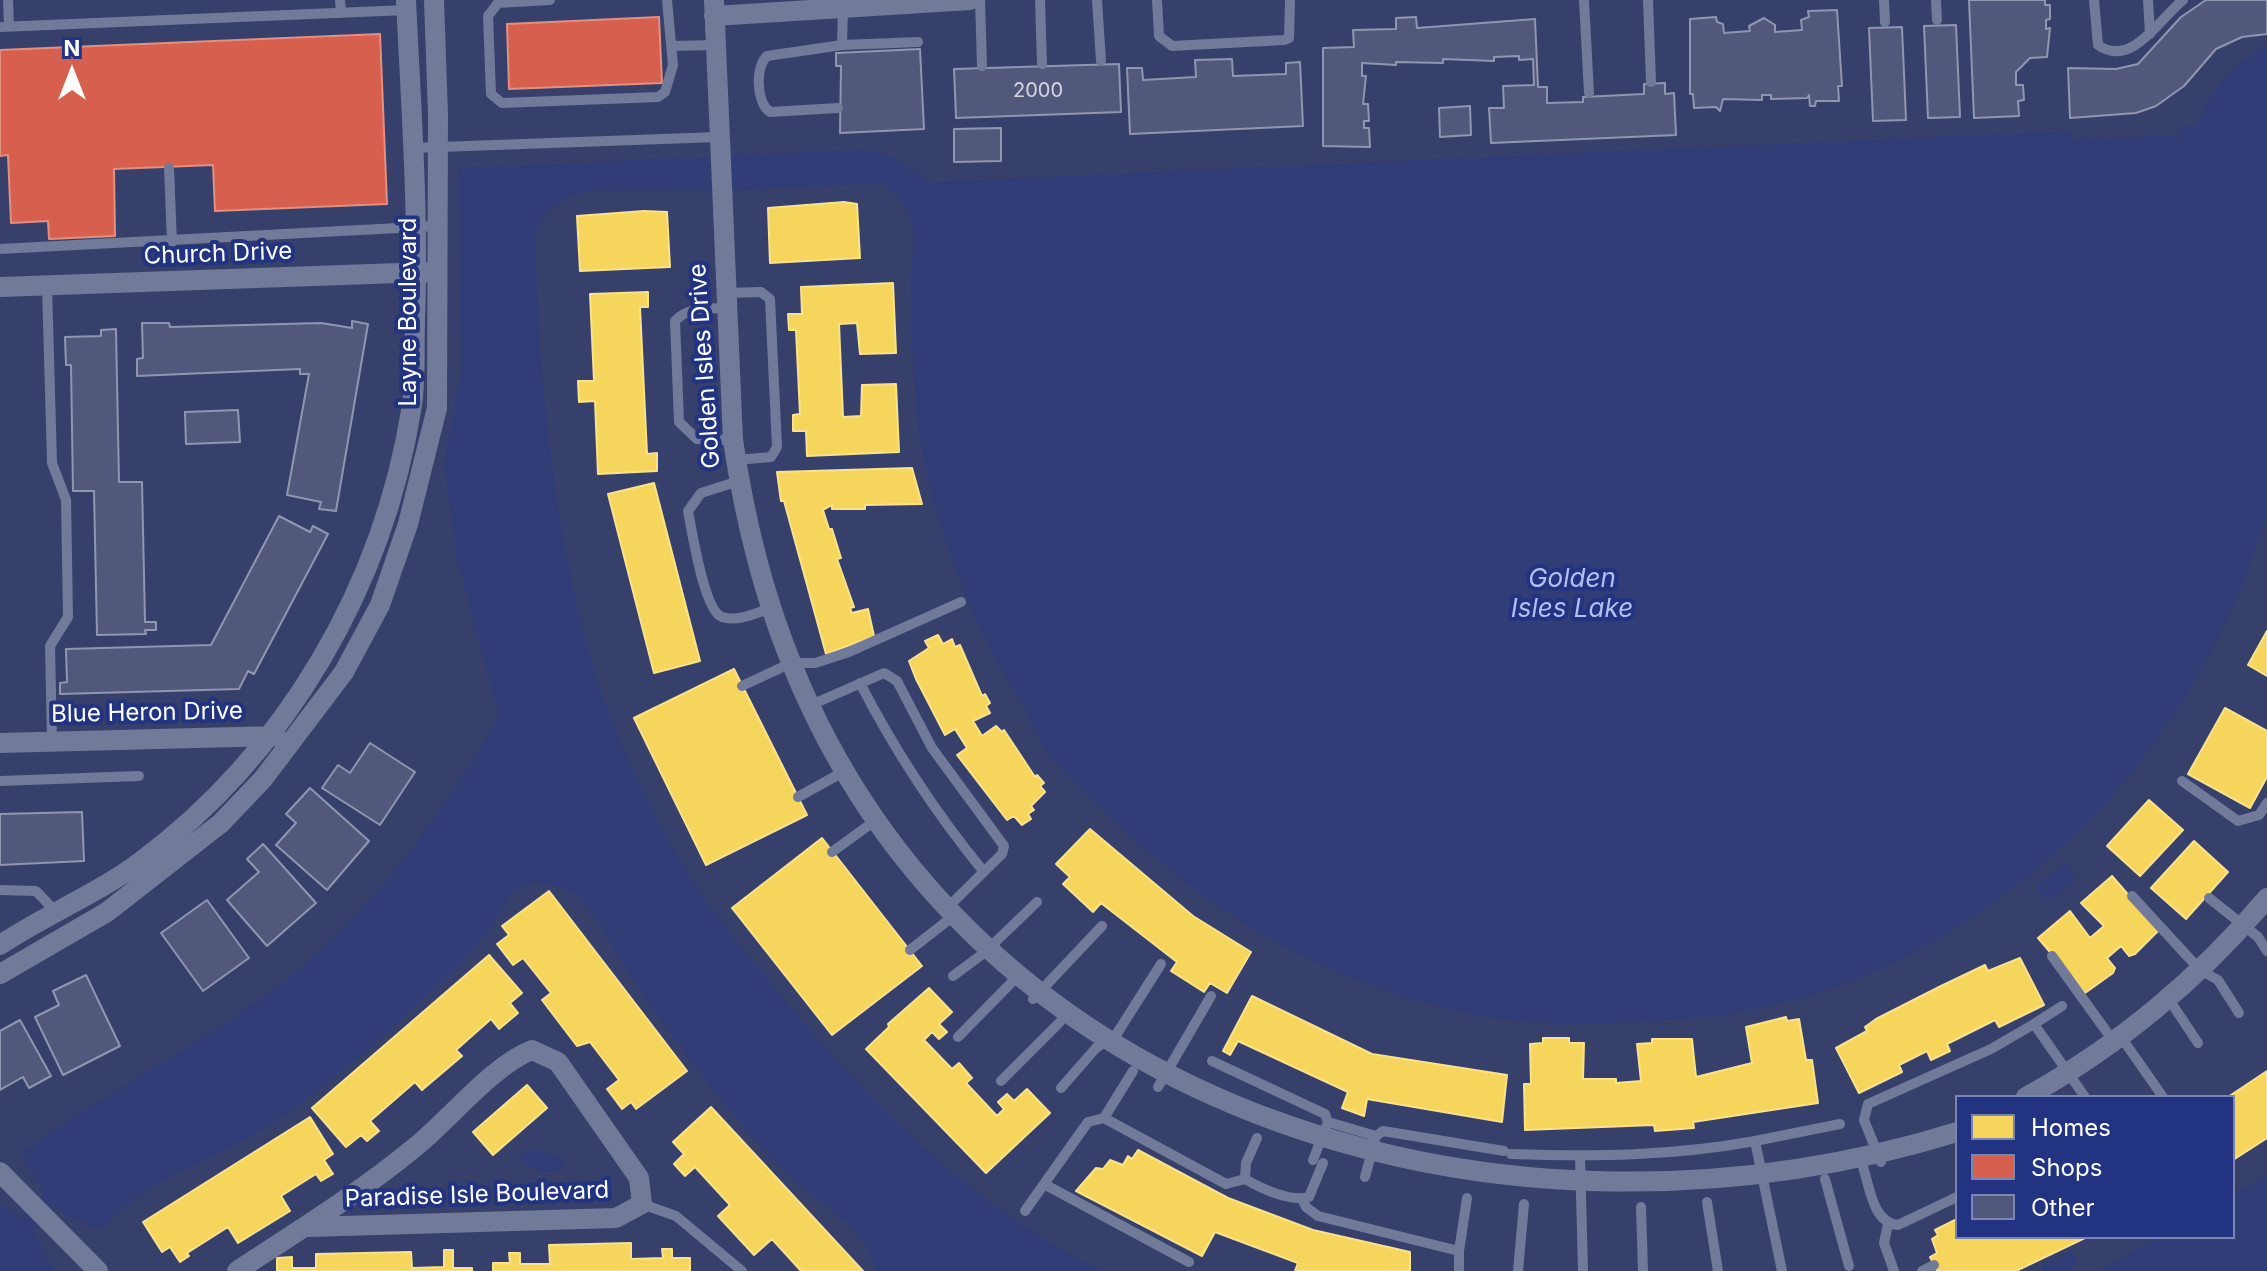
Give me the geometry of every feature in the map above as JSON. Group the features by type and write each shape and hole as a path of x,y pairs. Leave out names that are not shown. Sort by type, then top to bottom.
{"street":[{"name":"Layne Boulevard","path":"0,974 107,912 221,823 295,737 344,672 380,605 408,524 413,403 427,272 436,226 434,0"},
{"path":"714,8 970,0"},
{"name":"Layne Boulevard","path":"406,5 415,227 427,272"},
{"name":"Golden Isles Drive","path":"714,8 720,194 734,450 771,608 791,663 845,771 876,820 948,914 1013,981 1060,1022 1164,1091"},
{"name":"Church Drive","path":"0,287 427,272"},
{"name":"Layne Boulevard","path":"0,945 141,862 228,787 308,683 349,611 411,461"},
{"name":"Blue Heron Drive","path":"0,743 295,737"},
{"path":"2029,1095 2117,1039 2168,998 2200,970 2267,898"},
{"name":"Paradise Isle Boulevard","path":"237,1271 309,1227 446,1122 513,1058 532,1050 558,1062 639,1178 642,1204 616,1218 309,1227"},
{"path":"1235,1128 1264,1141"},
{"path":"1760,1194 1872,1165 1955,1133"},
{"path":"1331,1166 1390,1183"},
{"path":"0,1172 98,1271"},
{"path":"1441,1193 1531,1205"},
{"path":"1633,1208 1715,1201"}],"lane":[{"path":"8,0 4,26 341,13 406,5"},
{"path":"340,0 341,13"},
{"path":"550,0 498,3 491,7 488,16 491,94 502,103 658,97 669,86 673,46 667,0"},
{"path":"980,0 982,66"},
{"path":"1040,0 1042,64"},
{"path":"1097,0 1101,61"},
{"path":"1157,0 1159,36 1172,46 1284,40 1289,38 1290,0"},
{"path":"1584,0 1589,93"},
{"path":"1648,0 1651,82"},
{"path":"1884,0 1885,22"},
{"path":"1936,0 1937,20"},
{"path":"2094,0 2095,38 2105,50 2129,48 2150,34 2183,0"},
{"path":"2148,0 2150,34"},
{"path":"842,45 845,5"},
{"path":"838,108 770,112 761,102 759,68 767,56 780,52 842,45 918,42"},
{"path":"673,46 715,45"},
{"path":"412,148 718,144"},
{"path":"169,168 172,243"},
{"path":"0,249 172,243 223,236 436,226"},
{"path":"47,285 52,463 66,500 68,617 50,646 52,741"},
{"path":"761,292 770,299 777,447 771,457 734,450 697,439 679,422 675,321 682,313 693,309 761,292"},
{"path":"739,481 701,493 688,511 709,605 722,617 738,619 771,608"},
{"path":"742,686 791,663 815,663 849,652 961,602"},
{"path":"810,705 884,673 891,674 932,748 1001,839 1002,854 948,914 910,950"},
{"path":"860,683 900,760 984,872"},
{"path":"798,797 845,771"},
{"path":"0,781 139,776"},
{"path":"2182,781 2238,821 2259,815 2267,803"},
{"path":"832,852 876,820"},
{"path":"0,890 36,891 57,913"},
{"path":"2132,896 2200,970 2218,980 2239,1013"},
{"path":"2209,898 2243,925 2267,951"},
{"path":"953,976 984,953 1037,902"},
{"path":"1033,999 1102,926"},
{"path":"2052,956 2161,1095"},
{"path":"1061,1088 1096,1048 1116,1035 1161,964"},
{"path":"958,1037 1013,981"},
{"path":"1164,1091 1211,996"},
{"path":"2168,998 2198,1043"},
{"path":"1955,1198 1898,1225 1888,1224 1880,1217 1864,1120 1868,1104 1991,1049 2062,1006"},
{"path":"1001,1081 1060,1022"},
{"path":"2034,1024 2054,1057 2070,1071 2084,1095"},
{"path":"1212,1061 1318,1109 1328,1122 1331,1166"},
{"path":"1104,1118 1133,1071"},
{"path":"1025,1211 1088,1122 1104,1118 1226,1184 1245,1179 1302,1199 1306,1207 1318,1216 1459,1251"},
{"path":"1328,1122 1376,1136"},
{"path":"1302,1199 1314,1191 1331,1166 1376,1136 1393,1131 1508,1153 1580,1156 1699,1151 1840,1124"},
{"path":"1245,1179 1246,1163 1264,1141"},
{"path":"1755,1141 1760,1194 1782,1271"},
{"path":"1580,1156 1583,1271"},
{"path":"1825,1179 1849,1266"},
{"path":"1044,1184 1189,1262"},
{"path":"1459,1271 1459,1251 1482,1200"},
{"path":"1715,1201 1718,1271"},
{"path":"642,1204 676,1216 742,1271"},
{"path":"1518,1271 1531,1205"},
{"path":"1633,1208 1643,1271"},
{"path":"1888,1224 1884,1243 1894,1271"},
{"path":"1922,1271 1934,1265"}],"water":[{"name":"Golden Isles Lake","path":"2267,45 2267,509 2241,588 2205,663 2160,735 2107,800 2047,859 1981,911 1909,954 1833,988 1763,1008 1690,1019 1585,1024 1501,1019 1445,1009 1362,982 1310,960 1218,906 1134,839 1053,759 1039,739 982,632 938,518 920,439 915,399 911,309 912,226 905,207 881,183 746,190 588,191 561,201 547,212 535,237 544,386 555,486 573,584 592,661 622,745 648,799 690,876 724,925 819,1040 881,1107 984,1198 1022,1225 1102,1271 875,1271 871,1256 855,1230 793,1178 706,1081 655,1011 585,901 570,891 534,883 513,892 497,919 475,946 400,1020 298,1105 261,1130 156,1185 136,1198 102,1229 92,1228 55,1208 33,1230 54,1271 0,1271 0,1204 21,1218 44,1195 21,1154 250,1007 315,956 376,894 403,860 454,790 499,716 457,559 444,465 461,370 459,168 861,150 881,153 897,160 927,182 2070,131 2071,140 2180,135 2180,126 2198,126 2208,100 2224,79 2244,60"},
{"path":"2065,863 2077,878 2048,901 2036,886"},
{"path":"538,1149 561,1159 565,1168 553,1172 541,1171 520,1159 520,1154"},
{"path":"2267,1176 2267,1271 2098,1271 2155,1239 2235,1239 2235,1192"},
{"path":"2070,1251 2077,1257 2075,1266 2065,1271 2042,1271 2043,1263 2056,1261"}],"building: Homes":[{"path":"844,202 857,204 860,258 770,263 768,208"},
{"path":"667,212 670,267 580,271 577,216"},
{"path":"893,283 896,353 860,354 857,323 839,324 843,417 861,416 862,385 896,384 899,452 807,456 806,431 793,431 793,415 800,414 796,330 789,330 788,314 802,314 801,287"},
{"path":"648,292 648,307 640,307 647,454 657,453 657,471 598,474 595,401 579,402 578,381 594,381 590,294"},
{"path":"912,468 922,504 865,505 865,509 832,509 832,505 823,510 841,558 837,559 854,607 850,608 852,613 868,609 874,636 826,654 784,501 781,501 777,472"},
{"path":"654,483 700,661 654,673 608,494"},
{"path":"2267,631 2267,676 2248,665"},
{"path":"938,635 943,644 952,639 955,647 960,645 982,696 985,694 990,703 986,706 990,713 973,721 982,736 996,726 1002,732 1004,730 1035,777 1037,775 1044,783 1040,786 1045,792 1031,806 1034,810 1028,814 1031,819 1022,825 1014,816 1007,820 957,755 967,748 955,729 945,735 916,679 909,661 929,648 925,641"},
{"path":"734,669 807,815 706,865 634,718"},
{"path":"2225,708 2267,731 2267,777 2250,808 2188,774"},
{"path":"2149,800 2183,830 2140,876 2107,846"},
{"path":"1090,829 1193,916 1251,952 1227,993 1210,983 1204,992 1171,971 1177,962 1101,903 1093,912 1063,884 1070,877 1056,864"},
{"path":"822,838 922,966 832,1035 732,908"},
{"path":"2194,841 2228,872 2186,919 2151,888"},
{"path":"2112,876 2159,930 2135,954 2129,956 2121,946 2107,958 2115,968 2113,973 2085,993 2038,938 2070,911 2090,938 2104,926 2081,903"},
{"path":"549,891 687,1071 636,1109 631,1102 622,1109 607,1089 619,1080 590,1042 577,1046 542,1000 551,993 523,958 513,965 497,944 509,935 502,926"},
{"path":"489,955 522,993 510,1003 518,1013 499,1029 491,1019 456,1050 462,1056 422,1090 415,1082 370,1121 379,1131 367,1141 361,1135 346,1147 312,1108"},
{"path":"2020,958 2044,1005 1999,1027 1995,1020 1947,1044 1950,1051 1931,1060 1927,1051 1899,1065 1902,1072 1859,1093 1836,1048 1867,1031 1865,1027 1876,1019 1941,986 1985,965 1988,971"},
{"path":"929,988 952,1012 939,1024 947,1032 939,1039 932,1032 924,1040 952,1069 959,1063 972,1078 966,1083 997,1116 1004,1109 998,1102 1007,1094 1014,1101 1027,1089 1050,1113 986,1173 866,1049 889,1027 888,1024"},
{"path":"1252,996 1372,1054 1507,1075 1502,1122 1367,1099 1364,1116 1342,1108 1348,1092 1238,1041 1230,1055 1223,1051"},
{"path":"1786,1017 1787,1021 1799,1019 1806,1060 1812,1060 1818,1103 1693,1122 1694,1128 1655,1131 1654,1125 1525,1130 1524,1084 1531,1084 1530,1044 1543,1043 1543,1038 1569,1038 1569,1043 1584,1043 1583,1079 1616,1079 1616,1083 1641,1081 1637,1044 1652,1043 1652,1039 1692,1039 1696,1077 1752,1063 1746,1027"},
{"path":"2267,1071 2267,1138 2235,1159 2235,1095 2231,1095"},
{"path":"527,1085 547,1108 493,1155 473,1132"},
{"path":"711,1107 863,1271 801,1271 772,1239 754,1255 718,1216 730,1205 695,1167 685,1176 674,1164 684,1154 673,1142"},
{"path":"310,1117 333,1154 324,1160 333,1174 321,1181 316,1174 281,1196 290,1211 238,1243 228,1227 187,1253 189,1256 180,1262 170,1247 162,1252 143,1222"},
{"path":"1138,1150 1228,1198 1313,1230 1410,1252 1410,1271 1295,1271 1298,1263 1215,1232 1202,1256 1076,1191 1096,1168 1103,1169 1110,1160 1123,1165 1128,1156 1132,1159"},
{"path":"1955,1220 1955,1239 2083,1239 2016,1271 1937,1271 1930,1257 1937,1253 1932,1239 1938,1235 1935,1230"},
{"path":"631,1243 631,1259 663,1258 662,1249 672,1249 672,1258 690,1258 690,1271 493,1271 493,1263 510,1263 509,1253 520,1253 520,1264 550,1264 549,1245"},
{"path":"444,1250 453,1250 453,1268 472,1268 472,1271 277,1271 277,1258 292,1257 292,1268 316,1268 316,1254 411,1252 412,1268 444,1267"}],"building: Shops":[{"path":"659,17 662,83 509,89 507,24"},
{"path":"380,34 387,204 215,211 213,165 114,169 115,236 49,239 48,221 11,223 8,155 0,156 0,50"}],"building: Other":[{"path":"1969,0 2045,0 2045,5 2050,5 2050,19 2046,20 2046,29 2050,28 2047,57 2030,58 2016,72 2016,85 2023,85 2024,100 2018,101 2019,116 1974,118"},
{"path":"2206,0 2267,0 2267,34 2242,37 2216,49 2184,86 2156,106 2136,113 2070,118 2068,68 2116,69 2138,64 2181,17"},
{"path":"1837,10 1842,86 1838,86 1839,101 1816,101 1815,106 1810,106 1809,95 1807,98 1771,99 1771,95 1762,95 1762,100 1723,99 1720,111 1716,107 1694,108 1693,94 1690,94 1690,19 1716,17 1717,22 1723,24 1724,33 1750,31 1749,26 1764,18 1775,25 1775,32 1802,30 1801,20 1809,17 1808,11"},
{"path":"1416,17 1417,28 1535,19 1538,87 1547,87 1547,103 1583,102 1583,97 1644,94 1644,84 1665,83 1665,94 1674,93 1676,135 1491,143 1489,108 1504,108 1503,86 1534,85 1533,59 1519,60 1519,56 1494,57 1494,61 1443,59 1443,63 1362,63 1362,76 1366,76 1363,104 1368,104 1369,121 1364,121 1364,128 1369,128 1370,147 1323,146 1323,48 1354,47 1353,30 1396,29 1396,18"},
{"path":"1956,25 1960,117 1928,118 1924,26"},
{"path":"1902,27 1906,120 1873,121 1869,28"},
{"path":"920,49 924,129 840,133 841,66 836,66 836,53"},
{"path":"1232,59 1233,76 1286,74 1286,63 1300,62 1303,126 1130,134 1127,68 1142,68 1143,80 1196,77 1195,60"},
{"path":"1119,64 1121,112 956,118 954,69"},
{"path":"1470,106 1471,135 1440,137 1439,108"},
{"path":"1001,128 1001,161 954,162 954,129"},
{"path":"352,321 368,324 336,511 319,509 321,502 287,495 309,374 300,374 300,369 137,376 137,359 143,358 142,323 169,323 170,327 321,323 352,328"},
{"path":"116,329 119,482 142,482 145,622 156,622 156,630 145,630 146,634 97,635 94,491 73,491 71,365 66,365 65,337 101,336 101,330"},
{"path":"238,410 240,442 186,444 185,412"},
{"path":"279,516 310,532 313,526 328,534 254,674 248,671 239,689 60,694 60,683 67,682 66,649 211,645"},
{"path":"370,743 415,772 380,825 322,788 338,765 350,773"},
{"path":"310,788 369,841 327,890 276,845 296,823 286,814"},
{"path":"82,812 84,861 0,865 0,814"},
{"path":"263,844 316,903 267,946 227,900 259,872 247,859"},
{"path":"207,900 249,958 203,991 161,933"},
{"path":"86,975 120,1046 63,1075 35,1017 59,1005 53,991"},
{"path":"20,1020 51,1076 29,1088 23,1077 0,1090 0,1031"}]}
